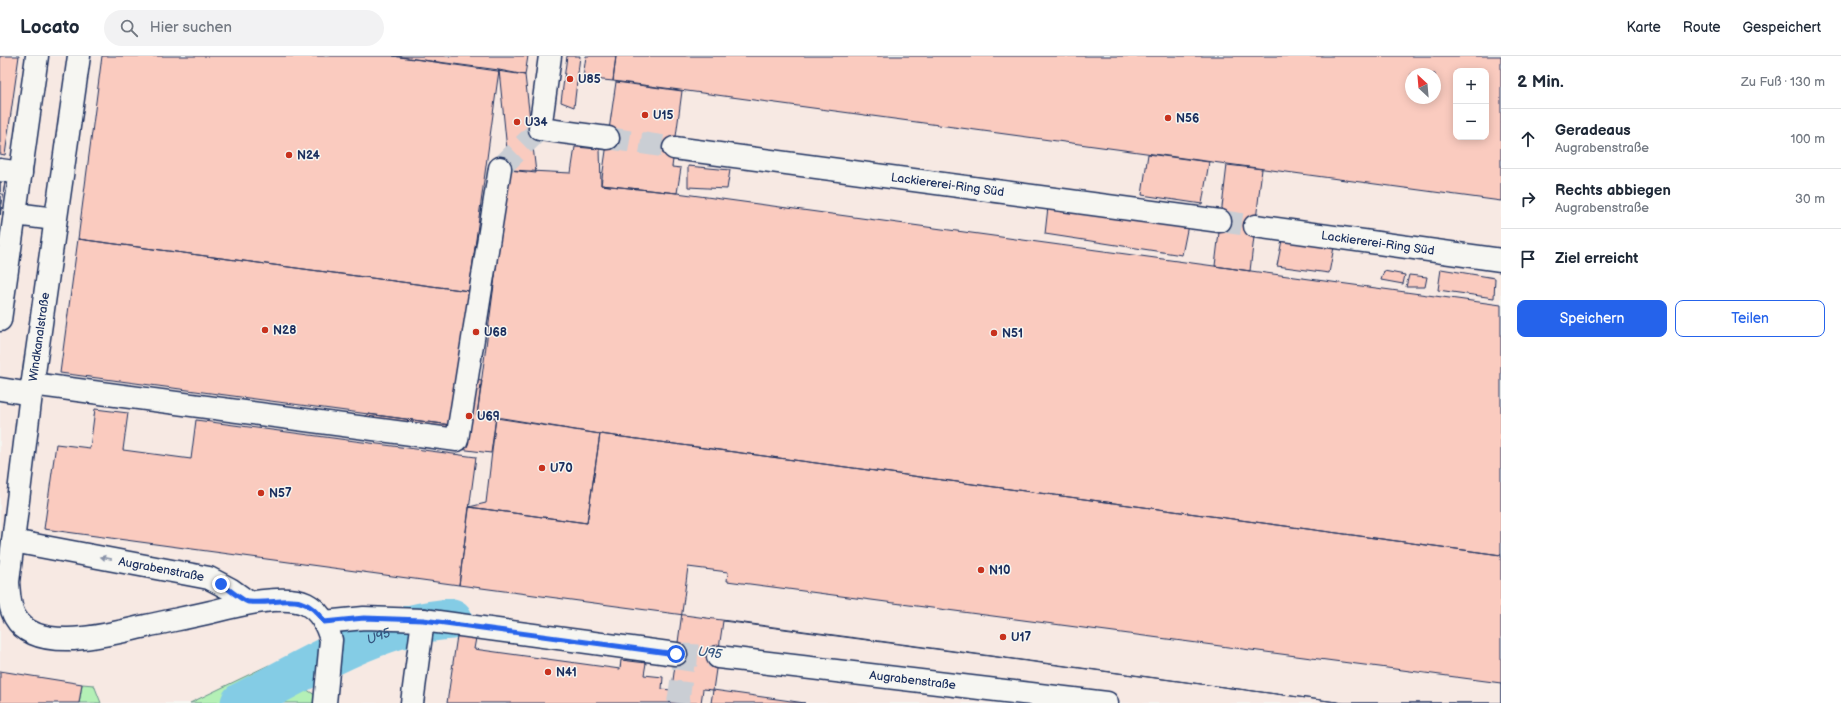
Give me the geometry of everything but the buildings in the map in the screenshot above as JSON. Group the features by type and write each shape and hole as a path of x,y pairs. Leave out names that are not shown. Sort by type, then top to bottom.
{"lane":[{"path":"0,320 37,56"},
{"name":"Windkanalstraße","path":"8,622 10,601 8,582 31,389 79,56"},
{"path":"550,56 540,129 608,138"},
{"name":"Lackiererei-Ring Süd","path":"674,148 1220,222"},
{"path":"0,389 31,389 457,440 500,168"},
{"path":"0,170 21,173"},
{"path":"15,214 55,219"},
{"name":"Lackiererei-Ring Süd","path":"1255,226 1501,260"},
{"name":"Augrabenstraße","path":"13,541 209,578 230,589 248,602"},
{"path":"8,622 26,628 42,636 61,640 86,639 248,602 289,600 305,604 317,611 324,622 331,640 325,703"},
{"path":"324,622 364,618 423,620 676,654"},
{"path":"412,703 423,620"},
{"name":"Augrabenstraße","path":"718,657 1107,703"}],"shaded area":[{"path":"0,56 1501,56 1501,703 0,703"}],"green space":[{"path":"269,665 318,697 316,703 190,703"},
{"path":"82,684 94,685 101,703 79,703"}],"waterway":[{"name":"U95","path":"241,703 316,663 370,639 397,629 424,622 452,619"},
{"name":"U95","path":"244,703 301,672"}],"tunnel":[{"path":"500,168 540,129"},
{"path":"608,138 674,148"},
{"path":"1220,221 1255,226"},
{"path":"676,654 718,657"},
{"path":"678,703 685,654"}],"place":[{"name":"U85","path":"570,79"},
{"name":"U15","path":"645,115"},
{"name":"N56","path":"1168,118"},
{"name":"U34","path":"517,122"},
{"name":"N24","path":"289,155"},
{"name":"N28","path":"265,330"},
{"name":"U68","path":"476,332"},
{"name":"N51","path":"994,333"},
{"name":"U69","path":"469,416"},
{"name":"U70","path":"542,468"},
{"name":"N57","path":"261,493"},
{"name":"N10","path":"981,570"},
{"name":"U17","path":"1003,637"},
{"name":"N41","path":"548,672"}],"route":[{"path":"221,584 248,602 289,600 305,604 317,611 324,622 364,618 423,620 676,654"}]}
